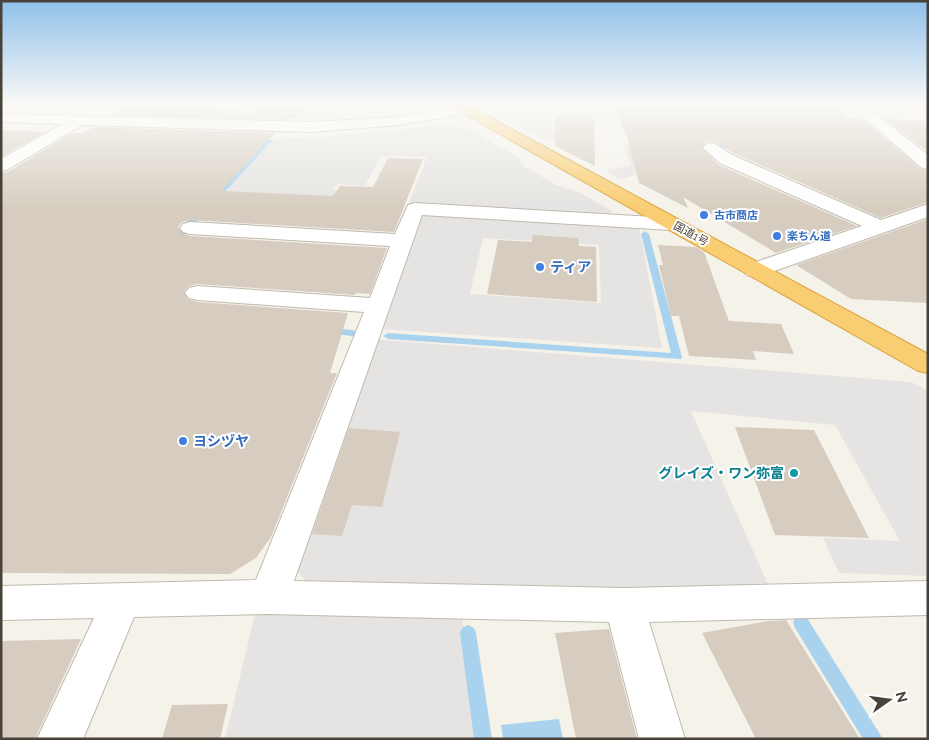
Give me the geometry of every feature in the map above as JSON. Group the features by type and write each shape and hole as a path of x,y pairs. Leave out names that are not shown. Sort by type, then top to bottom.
{"highway":[{"name":"国道1号","path":"520,139 671,224 928,364"}],"street":[{"path":"1,166 45,139"},
{"path":"897,139 928,164"},
{"path":"711,148 726,159 878,226"},
{"path":"269,597 415,209 671,224"},
{"path":"755,270 928,210"},
{"path":"190,228 403,241"},
{"path":"197,293 378,306"},
{"path":"1,603 269,597 624,605 928,598"},
{"path":"60,739 122,600"},
{"path":"624,605 662,739"}],"shaded area":[{"path":"275,139 486,139 518,157 524,166 556,185 579,192 612,211 610,215 408,205 427,157 381,156 365,186 337,184 333,190 365,193 357,207 216,199"},
{"path":"541,139 570,139 564,140"},
{"path":"624,146 702,149 714,157 685,166 680,164 620,179 606,171 631,165"},
{"path":"422,215 639,226 662,348 379,329","holes":["483,238 599,245 601,303 470,294"]},
{"path":"372,339 911,382 928,391 928,576 839,573 823,538 900,541 835,425 691,411 771,591 307,583 292,564"},
{"path":"255,614 462,614 477,739 225,739"}],"water":[{"path":"559,719 563,739 503,739 501,725"}],"building":[{"path":"1,139 34,139 1,157"},
{"path":"63,139 270,139 221,191 333,196 340,186 373,187 388,158 423,159 394,232 190,220 182,222 178,227 182,233 190,236 387,248 370,294 356,293 355,295 197,284 189,286 184,292 188,299 197,302 348,313 330,373 337,373 271,537 256,558 230,574 1,573 1,173 8,172"},
{"path":"555,139 594,139 595,166 555,146"},
{"path":"627,139 885,139 921,169 928,171 928,202 881,218 733,153 718,143 712,141 704,143 702,149 719,165 857,226 776,253 683,197 688,208 639,183"},
{"path":"911,139 928,139 928,152"},
{"path":"928,219 928,303 851,299 796,265"},
{"path":"533,235 578,238 579,246 596,247 597,302 487,294 498,240 532,242"},
{"path":"658,245 696,247 704,252 729,321 781,324 794,354 753,351 756,360 689,356 679,316 671,316 659,265 663,265"},
{"name":"グレイズ・ワン弥富","path":"735,427 814,430 869,538 775,535"},
{"path":"349,428 400,432 382,507 352,505 342,536 312,534"},
{"path":"786,620 860,739 756,739 702,633 768,621"},
{"path":"609,629 637,739 576,739 555,633"},
{"path":"81,639 35,739 1,739 1,641"},
{"path":"228,704 220,739 162,739 172,705"}],"waterway":[{"path":"182,232 270,140"},
{"path":"689,145 738,147"},
{"path":"388,336 677,357 645,234"},
{"path":"327,331 353,333"},
{"path":"801,623 874,739"},
{"path":"468,633 483,739"}],"place":[{"name":"古市商店","path":"704,215"},
{"name":"楽ちん道","path":"777,236"},
{"name":"ティア","path":"540,267"},
{"name":"ヨシヅヤ","path":"183,441"},
{"name":"グレイズ・ワン弥富","path":"794,473"}]}
